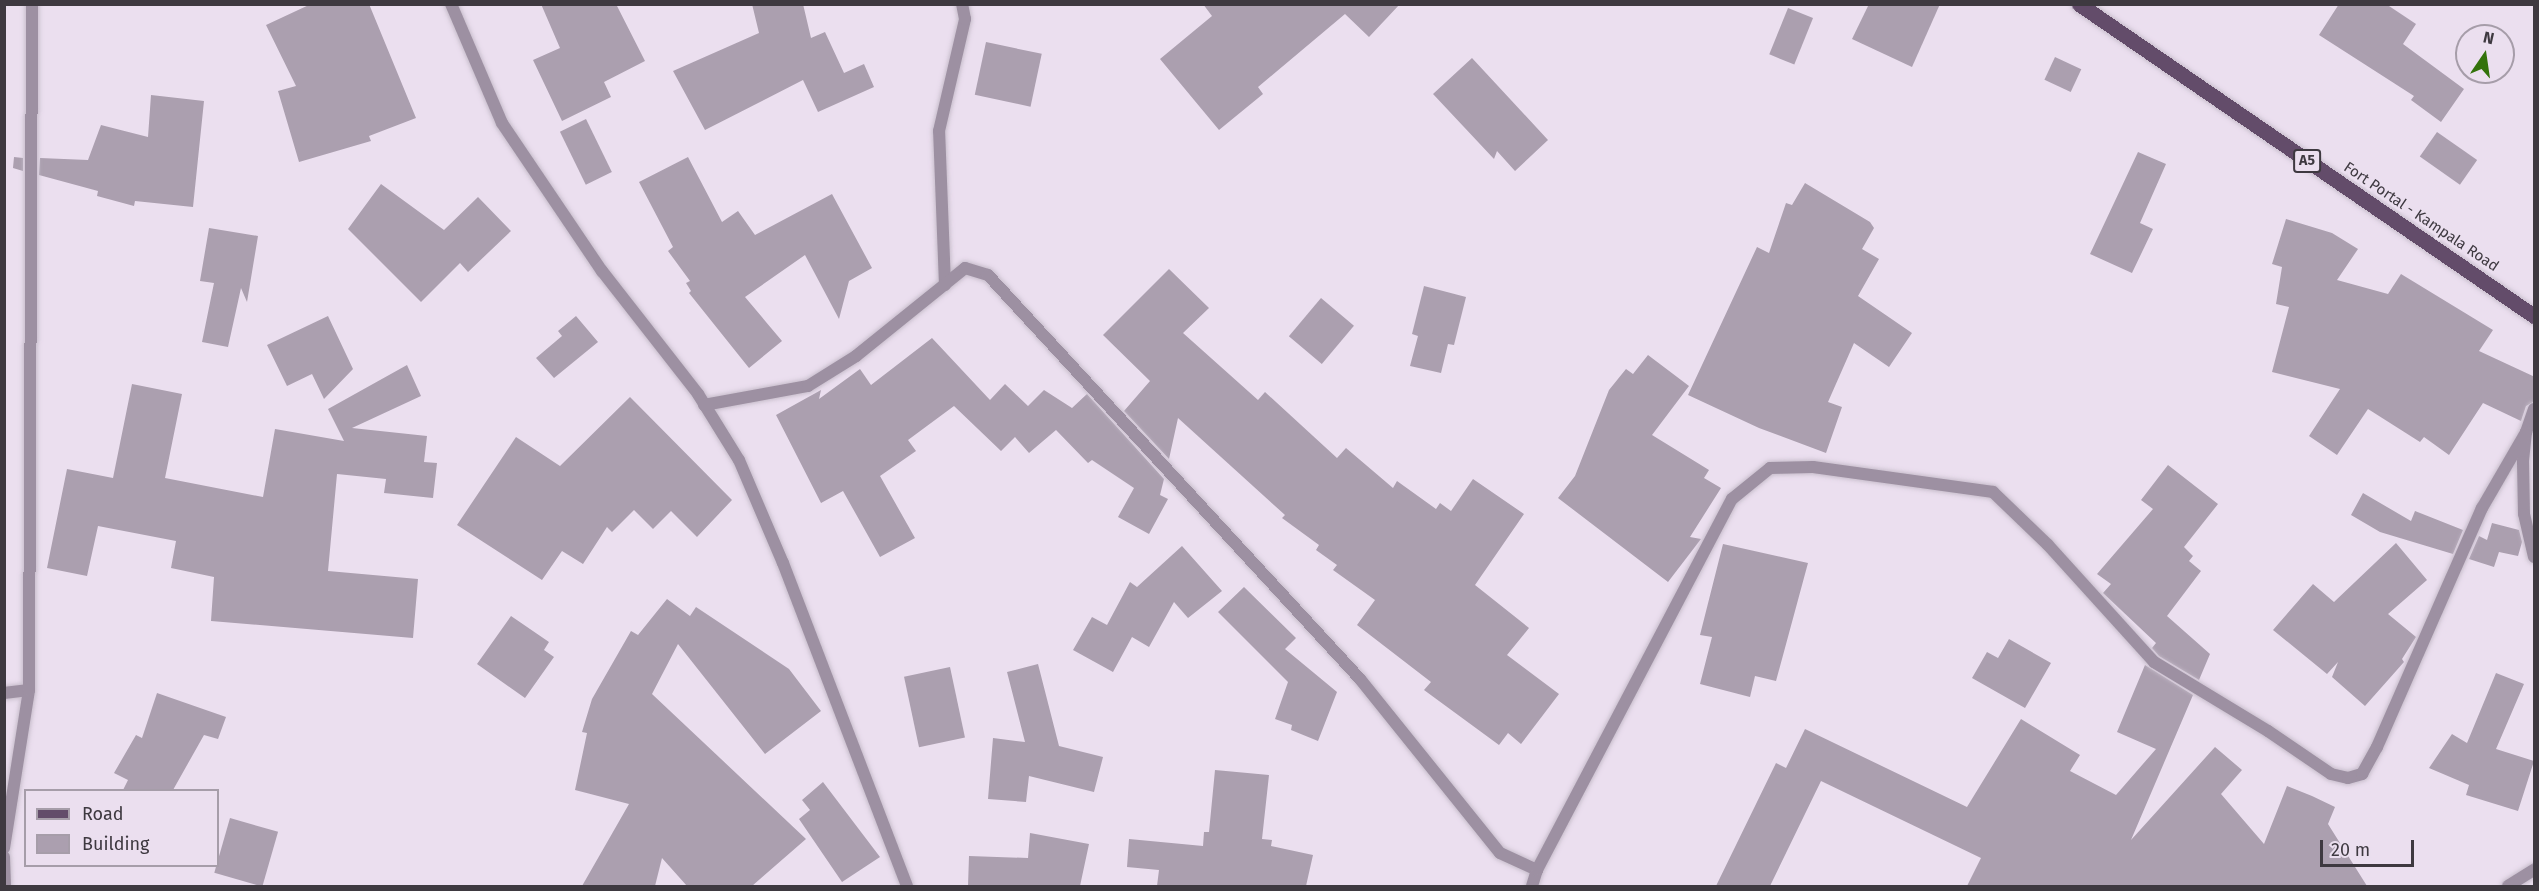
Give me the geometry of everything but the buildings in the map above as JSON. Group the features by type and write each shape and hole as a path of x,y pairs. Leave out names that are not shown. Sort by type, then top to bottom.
{"main road":[{"name":"Fort Portal - Kampala Road","path":"2079,4 2535,316"}],"street":[{"path":"4,848 28,690 32,4"},
{"path":"451,4 502,123 602,271 704,405 739,460 783,562 907,886"},
{"path":"945,285 939,131 965,19 962,4"},
{"path":"704,405 808,386 856,356 965,268 988,275 1004,289 1360,679 1500,853 1537,870"},
{"path":"1532,886 1537,870 1732,499 1770,468 1813,467 1993,492 2048,545 2154,662 2268,731 2331,774 2348,778 2361,774 2377,747 2482,508 2526,432 2535,409"},
{"path":"2526,432 2524,514 2535,557"},
{"path":"4,693 28,690"},
{"path":"4,857 5,886"},
{"path":"2508,886 2535,870"}]}
